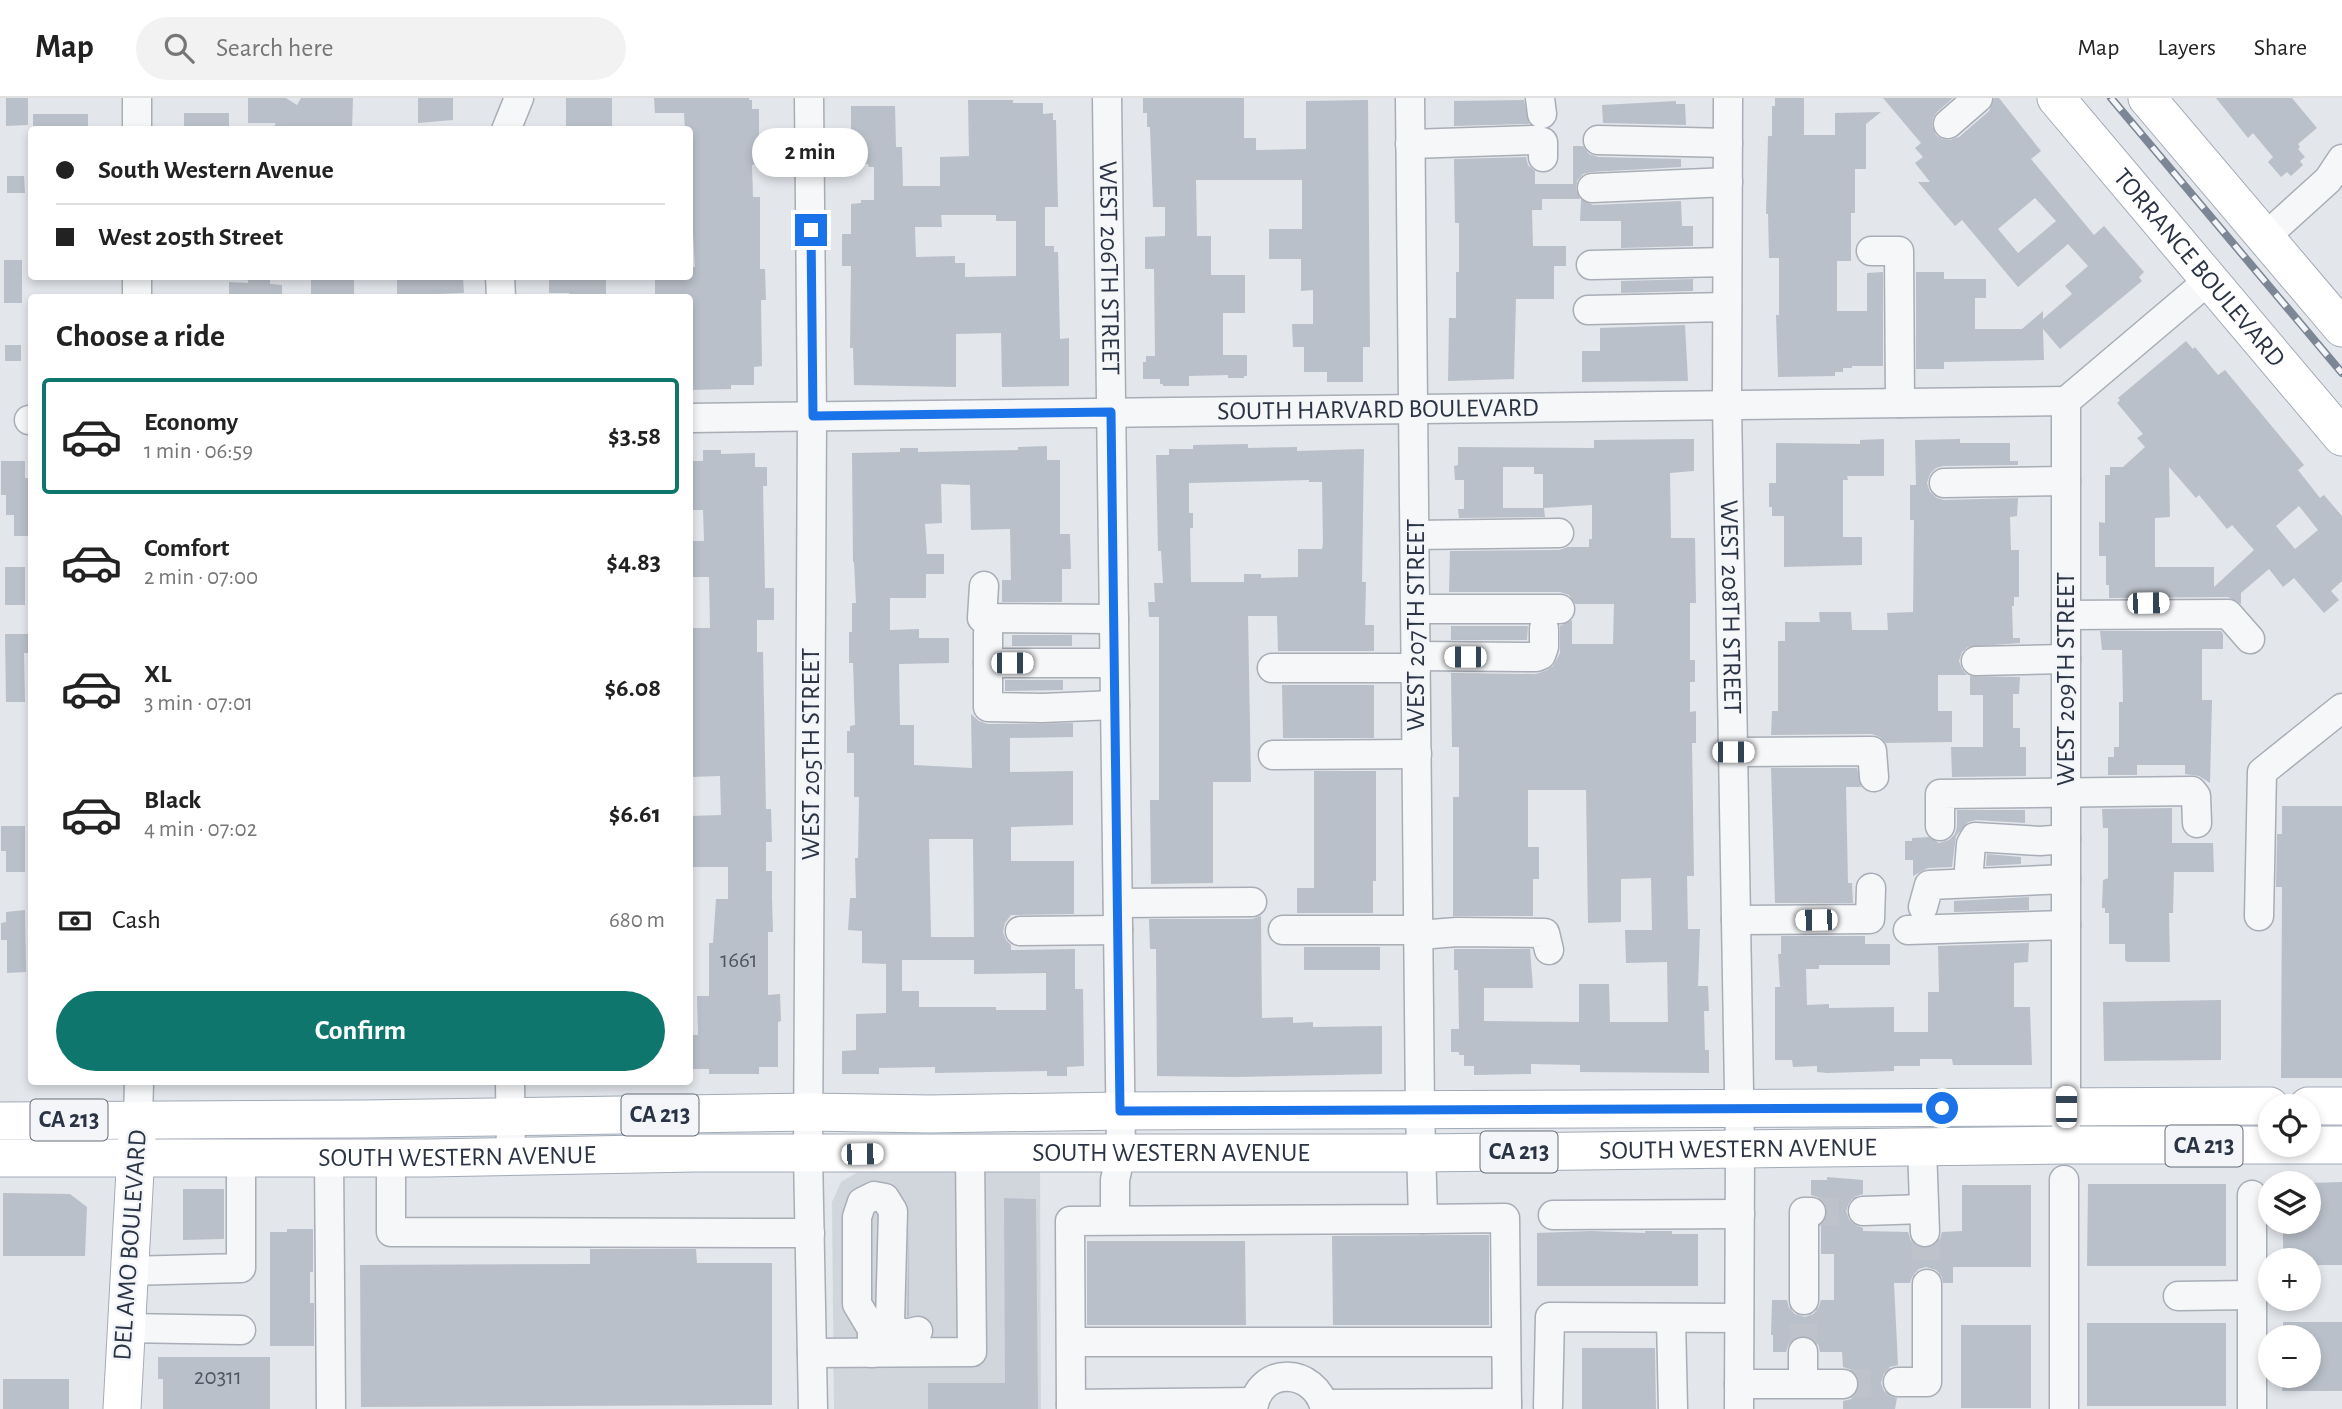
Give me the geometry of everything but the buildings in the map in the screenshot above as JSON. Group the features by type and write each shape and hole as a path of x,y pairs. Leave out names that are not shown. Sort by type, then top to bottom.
{"main road":[{"name":"TORRANCE BOULEVARD","path":"2056,98 2342,437"},
{"path":"2147,98 2342,328"},
{"name":"SOUTH WESTERN AVENUE","path":"0,1121 363,1119 511,1099 809,1112 930,1114 2258,1106"},
{"path":"2321,1106 2342,1106"},
{"name":"DEL AMO BOULEVARD","path":"122,1409 138,1119"},
{"name":"SOUTH WESTERN AVENUE","path":"0,1158 1421,1153 1922,1147 2065,1163 2342,1146"}],"street":[{"path":"137,98 137,126"},
{"path":"508,126 519,98"},
{"name":"WEST 205TH STREET","path":"809,98 813,416 808,1154 813,1409"},
{"name":"WEST 206TH STREET","path":"1107,98 1121,1152 1115,1180 1115,1220"},
{"name":"WEST 207TH STREET","path":"1410,98 1423,1219"},
{"name":"WEST 208TH STREET","path":"1728,98 1727,405 1740,1110 1738,1396"},
{"path":"1948,124 1978,98"},
{"path":"1410,145 1535,140 1543,142 1543,158"},
{"path":"1598,140 1727,143"},
{"path":"2265,237 2328,180 2342,159"},
{"path":"1592,188 1727,182"},
{"path":"1871,251 1899,251 1900,403"},
{"path":"1591,265 1727,262"},
{"path":"2066,401 2209,280"},
{"path":"1588,310 1727,307"},
{"name":"SOUTH HARVARD BOULEVARD","path":"693,418 2066,401"},
{"name":"WEST 209TH STREET","path":"2064,1409 2066,401"},
{"path":"1944,483 2066,481"},
{"path":"1415,535 1559,533"},
{"path":"984,586 982,618 1114,619"},
{"path":"2066,610 2169,603"},
{"path":"1272,668 1536,657 1541,655 1544,648 1552,619 1416,609"},
{"path":"2066,610 2228,614 2250,639"},
{"path":"988,633 988,707 1115,705"},
{"path":"1976,661 2066,659"},
{"path":"988,663 1114,663"},
{"path":"2259,916 2262,772 2342,708"},
{"path":"1733,752 1872,751 1874,777"},
{"path":"1273,755 1417,754"},
{"path":"1940,827 1940,794 2192,791 2196,796 2197,823"},
{"path":"1969,869 1970,844 1975,837 2040,841 2066,839"},
{"path":"2066,879 1929,885 1915,918 2066,925"},
{"path":"1736,920 1870,919 1871,888"},
{"path":"1020,931 1118,916 1252,902"},
{"path":"1283,930 1545,933 1549,950"},
{"name":"DEL AMO BOULEVARD","path":"138,1119 139,1085"},
{"path":"511,1099 511,1156"},
{"path":"1863,1211 1925,1221 1922,1147"},
{"path":"812,1353 972,1352 970,1153"},
{"path":"128,1271 241,1268 241,1158"},
{"path":"329,1158 331,1409"},
{"path":"391,1158 391,1232 810,1233"},
{"path":"2252,1195 2252,1409"},
{"path":"872,1353 872,1329 858,1304 857,1217 862,1202 874,1196 885,1198 893,1211 890,1322 893,1329 905,1334 918,1331"},
{"path":"1804,1300 1804,1212 1811,1212"},
{"path":"1553,1215 1740,1214"},
{"path":"1505,1218 1507,1406 1324,1406 1315,1388 1305,1380 1281,1377 1269,1382 1260,1391 1253,1405 1071,1406 1070,1221 1423,1219 1505,1218"},
{"path":"1898,1382 1927,1382 1927,1284"},
{"path":"2178,1296 2252,1295"},
{"path":"1548,1406 1550,1317 1740,1318"},
{"path":"1671,1318 1673,1409"},
{"path":"125,1328 241,1330"},
{"path":"1071,1342 1506,1342"},
{"path":"1292,1342 1293,1377"},
{"path":"1803,1352 1803,1383"},
{"path":"1738,1396 1803,1383 1843,1384"}],"shaded area":[{"path":"1040,1169 1041,1409 834,1409 832,1202 841,1182 861,1170"}],"tunnel":[{"path":"1811,1212 1863,1211"},
{"path":"1925,1232 1927,1284"},
{"path":"1803,1352 1804,1300"},
{"path":"1843,1384 1898,1382"}],"railway":[{"path":"2111,98 2342,373"}],"route":[{"path":"811,230 813,416 1111,412 1120,1111 1942,1108"}]}
